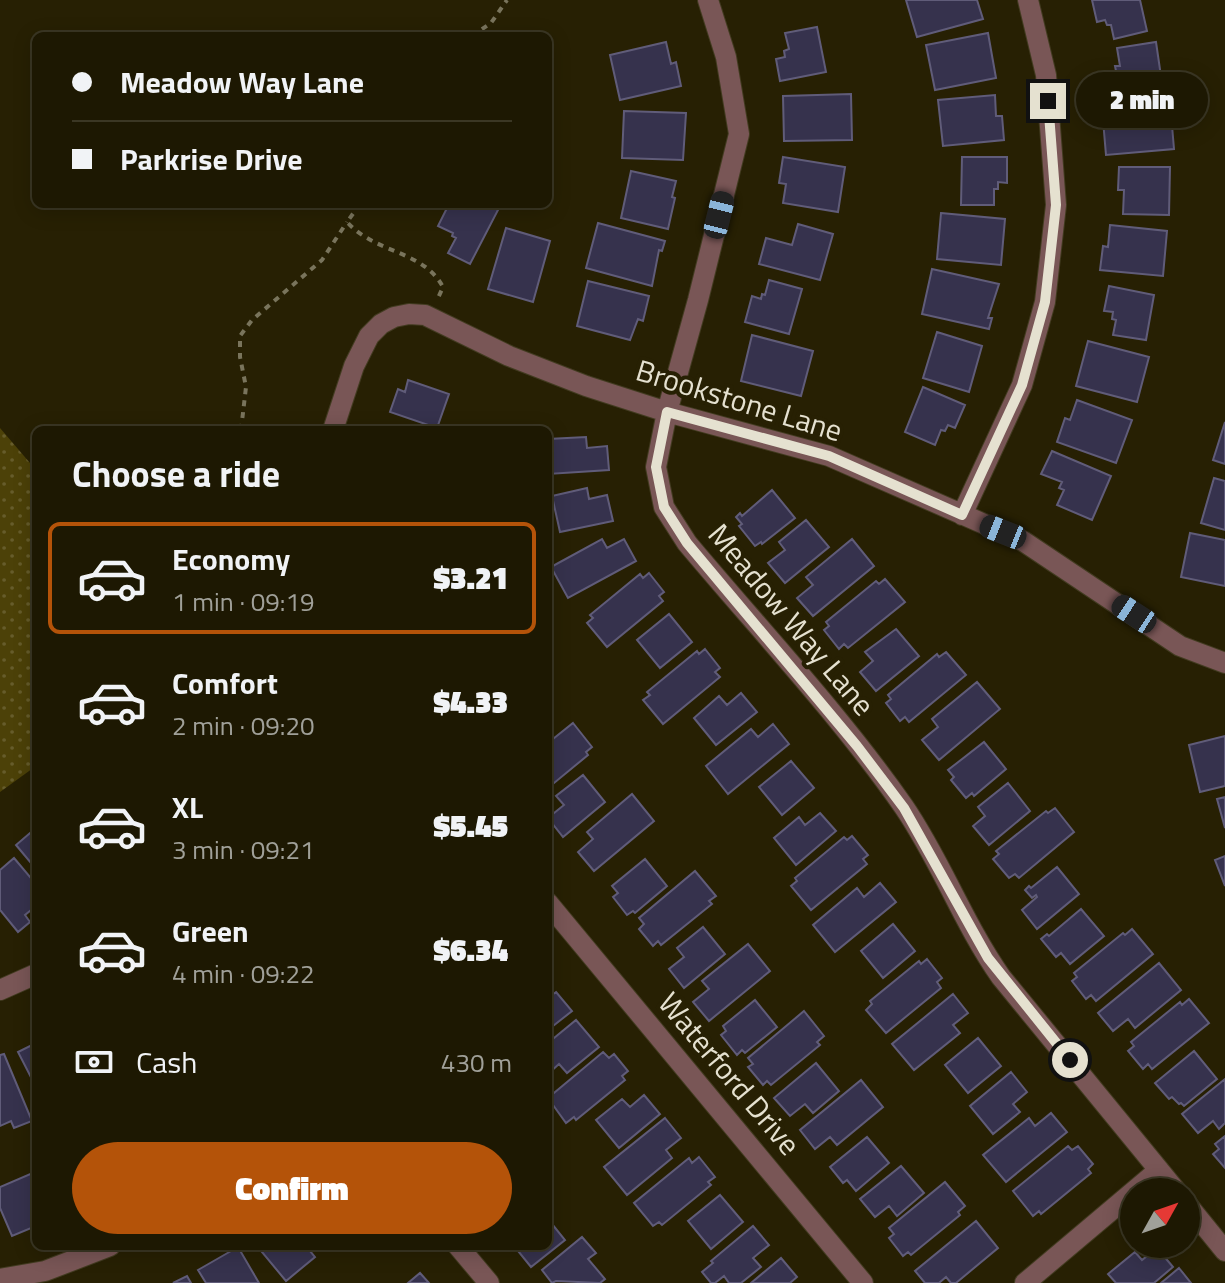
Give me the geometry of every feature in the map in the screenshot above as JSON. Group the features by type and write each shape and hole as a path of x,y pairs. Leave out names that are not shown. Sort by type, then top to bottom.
{"street":[{"name":"Meadow Way Lane","path":"708,0 726,57 739,134 667,412 656,467 664,507 687,543 895,795 922,837 970,929 1001,977 1166,1178"},
{"path":"962,515 1022,385 1045,302 1056,205 1046,75 1028,0"},
{"name":"Brookstone Lane","path":"334,426 354,366 369,336 394,317 409,314 429,317 509,356 586,386 667,412 829,456 1023,541 1180,646 1225,663"},
{"name":"Waterford Drive","path":"552,908 863,1283"},
{"path":"0,990 32,976"},
{"path":"1025,1283 1159,1170"},
{"path":"1200,1220 1225,1251"},
{"path":"0,1279 45,1271 100,1250"},
{"path":"461,1250 489,1283"}],"path":[{"path":"478,32 491,23 507,0"},
{"path":"241,426 246,387 240,357 240,336 252,320 322,260 357,208"},
{"path":"347,222 373,244 414,258 435,273 443,287 429,317"}],"shaded area":[{"path":"0,428 32,465 32,769 0,792"}],"building":[{"path":"906,0 977,0 983,19 917,37"},
{"path":"1092,0 1140,0 1147,31 1114,39 1111,25 1107,25 1105,20 1097,22"},
{"path":"817,27 826,72 780,81 776,59 785,57 784,51 789,49 785,33"},
{"path":"988,33 996,78 935,90 926,45"},
{"path":"666,42 671,64 676,62 681,86 620,100 610,55"},
{"path":"1156,42 1163,90 1121,97 1120,93 1101,96 1098,73 1116,71 1115,66 1120,66 1117,48"},
{"path":"851,94 852,140 784,141 783,96"},
{"path":"995,95 996,116 1002,116 1004,140 943,146 938,100"},
{"path":"1170,102 1174,149 1106,155 1102,108"},
{"path":"624,111 686,113 683,160 622,158"},
{"path":"783,157 845,167 838,212 783,203 786,184 779,183"},
{"path":"962,157 1007,157 1007,183 998,182 998,189 994,189 994,205 961,205"},
{"path":"1119,167 1170,167 1169,215 1123,214 1124,190 1118,190"},
{"path":"631,171 676,181 668,229 621,218"},
{"path":"447,208 498,210 470,264 448,253 456,238 452,236 453,233 438,226"},
{"path":"941,213 1005,219 1001,265 937,259"},
{"path":"598,223 665,241 662,251 659,250 652,286 586,268"},
{"path":"798,224 833,234 820,280 759,264 766,238 792,245"},
{"path":"1110,225 1167,231 1163,276 1100,270 1103,246 1108,247"},
{"path":"506,228 550,241 533,302 488,289"},
{"path":"932,269 999,284 988,318 992,318 989,329 922,314"},
{"path":"769,280 802,289 789,334 745,322 752,296 761,299"},
{"path":"588,281 649,296 643,321 638,319 630,340 577,326"},
{"path":"1109,286 1154,295 1146,340 1113,335 1116,320 1112,319 1113,312 1104,311"},
{"path":"937,332 982,346 969,392 923,378"},
{"path":"752,335 813,351 801,396 741,381"},
{"path":"1088,341 1149,357 1137,402 1076,386"},
{"path":"408,380 449,394 438,426 390,412 398,389 405,392"},
{"path":"923,387 965,405 955,428 948,425 945,431 941,430 935,445 905,432"},
{"path":"1077,400 1132,420 1116,463 1057,442 1065,418 1070,420"},
{"path":"1225,422 1225,464 1213,460"},
{"path":"586,437 587,448 607,446 609,470 552,474 552,439"},
{"path":"1052,451 1111,476 1092,520 1057,505 1064,490 1059,488 1062,482 1041,474"},
{"path":"1214,478 1225,481 1225,530 1201,523"},
{"path":"587,488 589,499 607,495 613,521 560,532 552,496"},
{"path":"772,490 795,518 755,546 739,526 742,524 736,517 740,513 742,516"},
{"path":"806,520 829,547 785,583 768,563 785,550 779,542"},
{"path":"1190,533 1225,540 1225,586 1181,577"},
{"path":"602,539 607,548 624,539 636,561 568,598 552,566"},
{"path":"852,539 874,566 813,616 797,598 813,585 806,577"},
{"path":"649,573 664,592 659,596 663,601 607,647 587,623 593,618 590,615 640,574 643,578"},
{"path":"885,579 905,602 848,648 844,644 839,649 824,630 829,626 826,622 876,581 879,584"},
{"path":"669,614 692,642 660,668 637,640"},
{"path":"896,629 919,656 876,691 860,672 873,661 865,652"},
{"path":"705,649 720,668 715,672 720,677 663,724 643,700 650,695 647,692 697,651 699,654"},
{"path":"946,652 966,675 909,722 905,717 900,721 886,703 891,699 888,695 937,654 939,657"},
{"path":"977,682 1000,709 939,760 922,740 938,727 932,719"},
{"path":"741,693 757,712 716,745 694,718 719,696 727,705"},
{"path":"573,723 592,747 586,752 588,755 552,785 552,740"},
{"path":"773,724 789,744 728,794 706,766 751,729 758,737"},
{"path":"1225,736 1225,786 1200,792 1189,745"},
{"path":"984,742 1006,769 974,796 972,793 966,798 951,780 954,777 948,770"},
{"path":"791,761 814,788 782,815 759,787"},
{"path":"583,775 605,802 563,837 552,823 552,815 564,805 556,796"},
{"path":"1008,783 1030,811 989,845 973,826 985,816 978,807"},
{"path":"632,794 654,821 594,871 578,852 593,839 587,832"},
{"path":"1225,797 1225,828 1217,799"},
{"path":"1055,808 1074,832 1019,878 1015,874 1009,878 993,859 999,854 996,851 1046,811 1048,813"},
{"path":"820,813 836,831 796,865 774,838 799,817 805,825"},
{"path":"32,831 32,864 16,845"},
{"path":"852,836 868,855 863,859 867,864 811,910 791,886 797,881 795,878 844,837 847,840"},
{"path":"1225,856 1225,886 1215,860"},
{"path":"14,858 32,879 32,909 25,915 30,922 18,932 0,910 0,870"},
{"path":"645,859 667,886 635,913 633,911 627,915 613,897 618,893 612,886"},
{"path":"1057,867 1079,894 1037,929 1022,910 1037,897 1032,898 1025,890"},
{"path":"695,871 716,896 709,901 712,904 661,945 658,941 653,946 639,929 644,924 639,918"},
{"path":"880,883 896,902 835,952 813,925 857,888 864,897"},
{"path":"1081,909 1104,936 1070,964 1061,953 1056,957 1041,939"},
{"path":"893,924 915,951 883,978 861,951"},
{"path":"703,927 725,954 684,988 669,969 684,957 677,948"},
{"path":"1132,929 1153,954 1096,1001 1091,995 1086,999 1072,981 1077,977 1074,973"},
{"path":"748,944 770,971 709,1021 693,1002 709,989 702,981"},
{"path":"927,959 942,978 937,982 941,988 886,1033 866,1010 872,1004 870,1001 919,961 921,964"},
{"path":"1159,963 1181,990 1135,1028 1128,1019 1113,1031 1098,1013"},
{"path":"556,992 572,1011 552,1027 552,995"},
{"path":"953,994 968,1013 953,1025 960,1033 914,1070 892,1044"},
{"path":"1189,999 1209,1023 1152,1069 1148,1064 1143,1069 1128,1051 1134,1046 1131,1042 1180,1002 1182,1005"},
{"path":"755,1000 777,1027 745,1053 742,1050 737,1055 721,1035 726,1031 723,1026"},
{"path":"804,1011 824,1036 817,1042 820,1045 771,1085 767,1081 763,1085 748,1067 753,1064 748,1058"},
{"path":"576,1020 599,1047 567,1073 559,1064 552,1070 552,1040"},
{"path":"978,1038 1001,1066 968,1093 945,1065"},
{"path":"32,1045 32,1079 18,1052"},
{"path":"1194,1051 1217,1079 1184,1106 1172,1097 1169,1099 1155,1083"},
{"path":"603,1052 609,1058 614,1054 628,1071 622,1076 625,1080 576,1120 574,1117 566,1123 552,1104 552,1095"},
{"path":"4,1054 32,1121 14,1128 11,1121 0,1126 0,1055"},
{"path":"816,1063 839,1091 813,1113 805,1104 790,1116 774,1098"},
{"path":"1011,1072 1027,1092 1013,1104 1020,1112 993,1134 970,1106"},
{"path":"1225,1079 1225,1123 1219,1129 1213,1121 1198,1133 1182,1114"},
{"path":"861,1080 883,1107 837,1145 830,1137 815,1149 800,1130"},
{"path":"644,1095 660,1114 619,1148 596,1120 622,1099 630,1107"},
{"path":"1051,1113 1067,1132 1006,1182 983,1155 1029,1118 1035,1126"},
{"path":"665,1118 681,1138 666,1150 672,1158 627,1195 604,1167"},
{"path":"1225,1136 1225,1168 1213,1154 1219,1149 1215,1144"},
{"path":"867,1137 889,1163 856,1191 847,1180 843,1183 830,1167"},
{"path":"1068,1146 1072,1150 1078,1146 1093,1164 1088,1169 1091,1173 1041,1214 1039,1211 1033,1216 1013,1191"},
{"path":"699,1157 715,1177 708,1182 711,1185 662,1225 659,1222 653,1226 634,1203 689,1158 692,1163"},
{"path":"901,1166 924,1193 897,1216 889,1206 875,1217 860,1199"},
{"path":"32,1173 32,1230 12,1236 0,1208 0,1187"},
{"path":"945,1182 965,1206 958,1212 960,1215 911,1255 908,1252 903,1256 889,1238 894,1234 889,1228"},
{"path":"720,1195 743,1222 711,1249 688,1221"},
{"path":"976,1221 998,1248 956,1283 951,1283 946,1277 939,1283 925,1283 915,1271"},
{"path":"552,1224 565,1240 531,1267 517,1250 552,1250"},
{"path":"753,1226 769,1245 753,1258 761,1267 741,1283 729,1283 724,1276 711,1283 702,1272"},
{"path":"582,1237 596,1253 588,1259 605,1279 600,1283 552,1283 542,1270"},
{"path":"233,1250 240,1250 259,1283 206,1283 198,1270"},
{"path":"260,1250 309,1250 315,1257 286,1281"},
{"path":"781,1258 797,1277 790,1283 751,1283"},
{"path":"1128,1258 1165,1258 1173,1267 1154,1283 1116,1283 1108,1274"},
{"path":"1179,1268 1191,1283 1161,1283"},
{"path":"420,1273 429,1283 408,1283"},
{"path":"187,1276 191,1283 173,1283"}],"route":[{"path":"1048,101 1056,205 1045,302 1022,385 962,515 829,456 667,412 656,467 664,507 687,543 857,746 904,808 988,958 1070,1060"}]}
